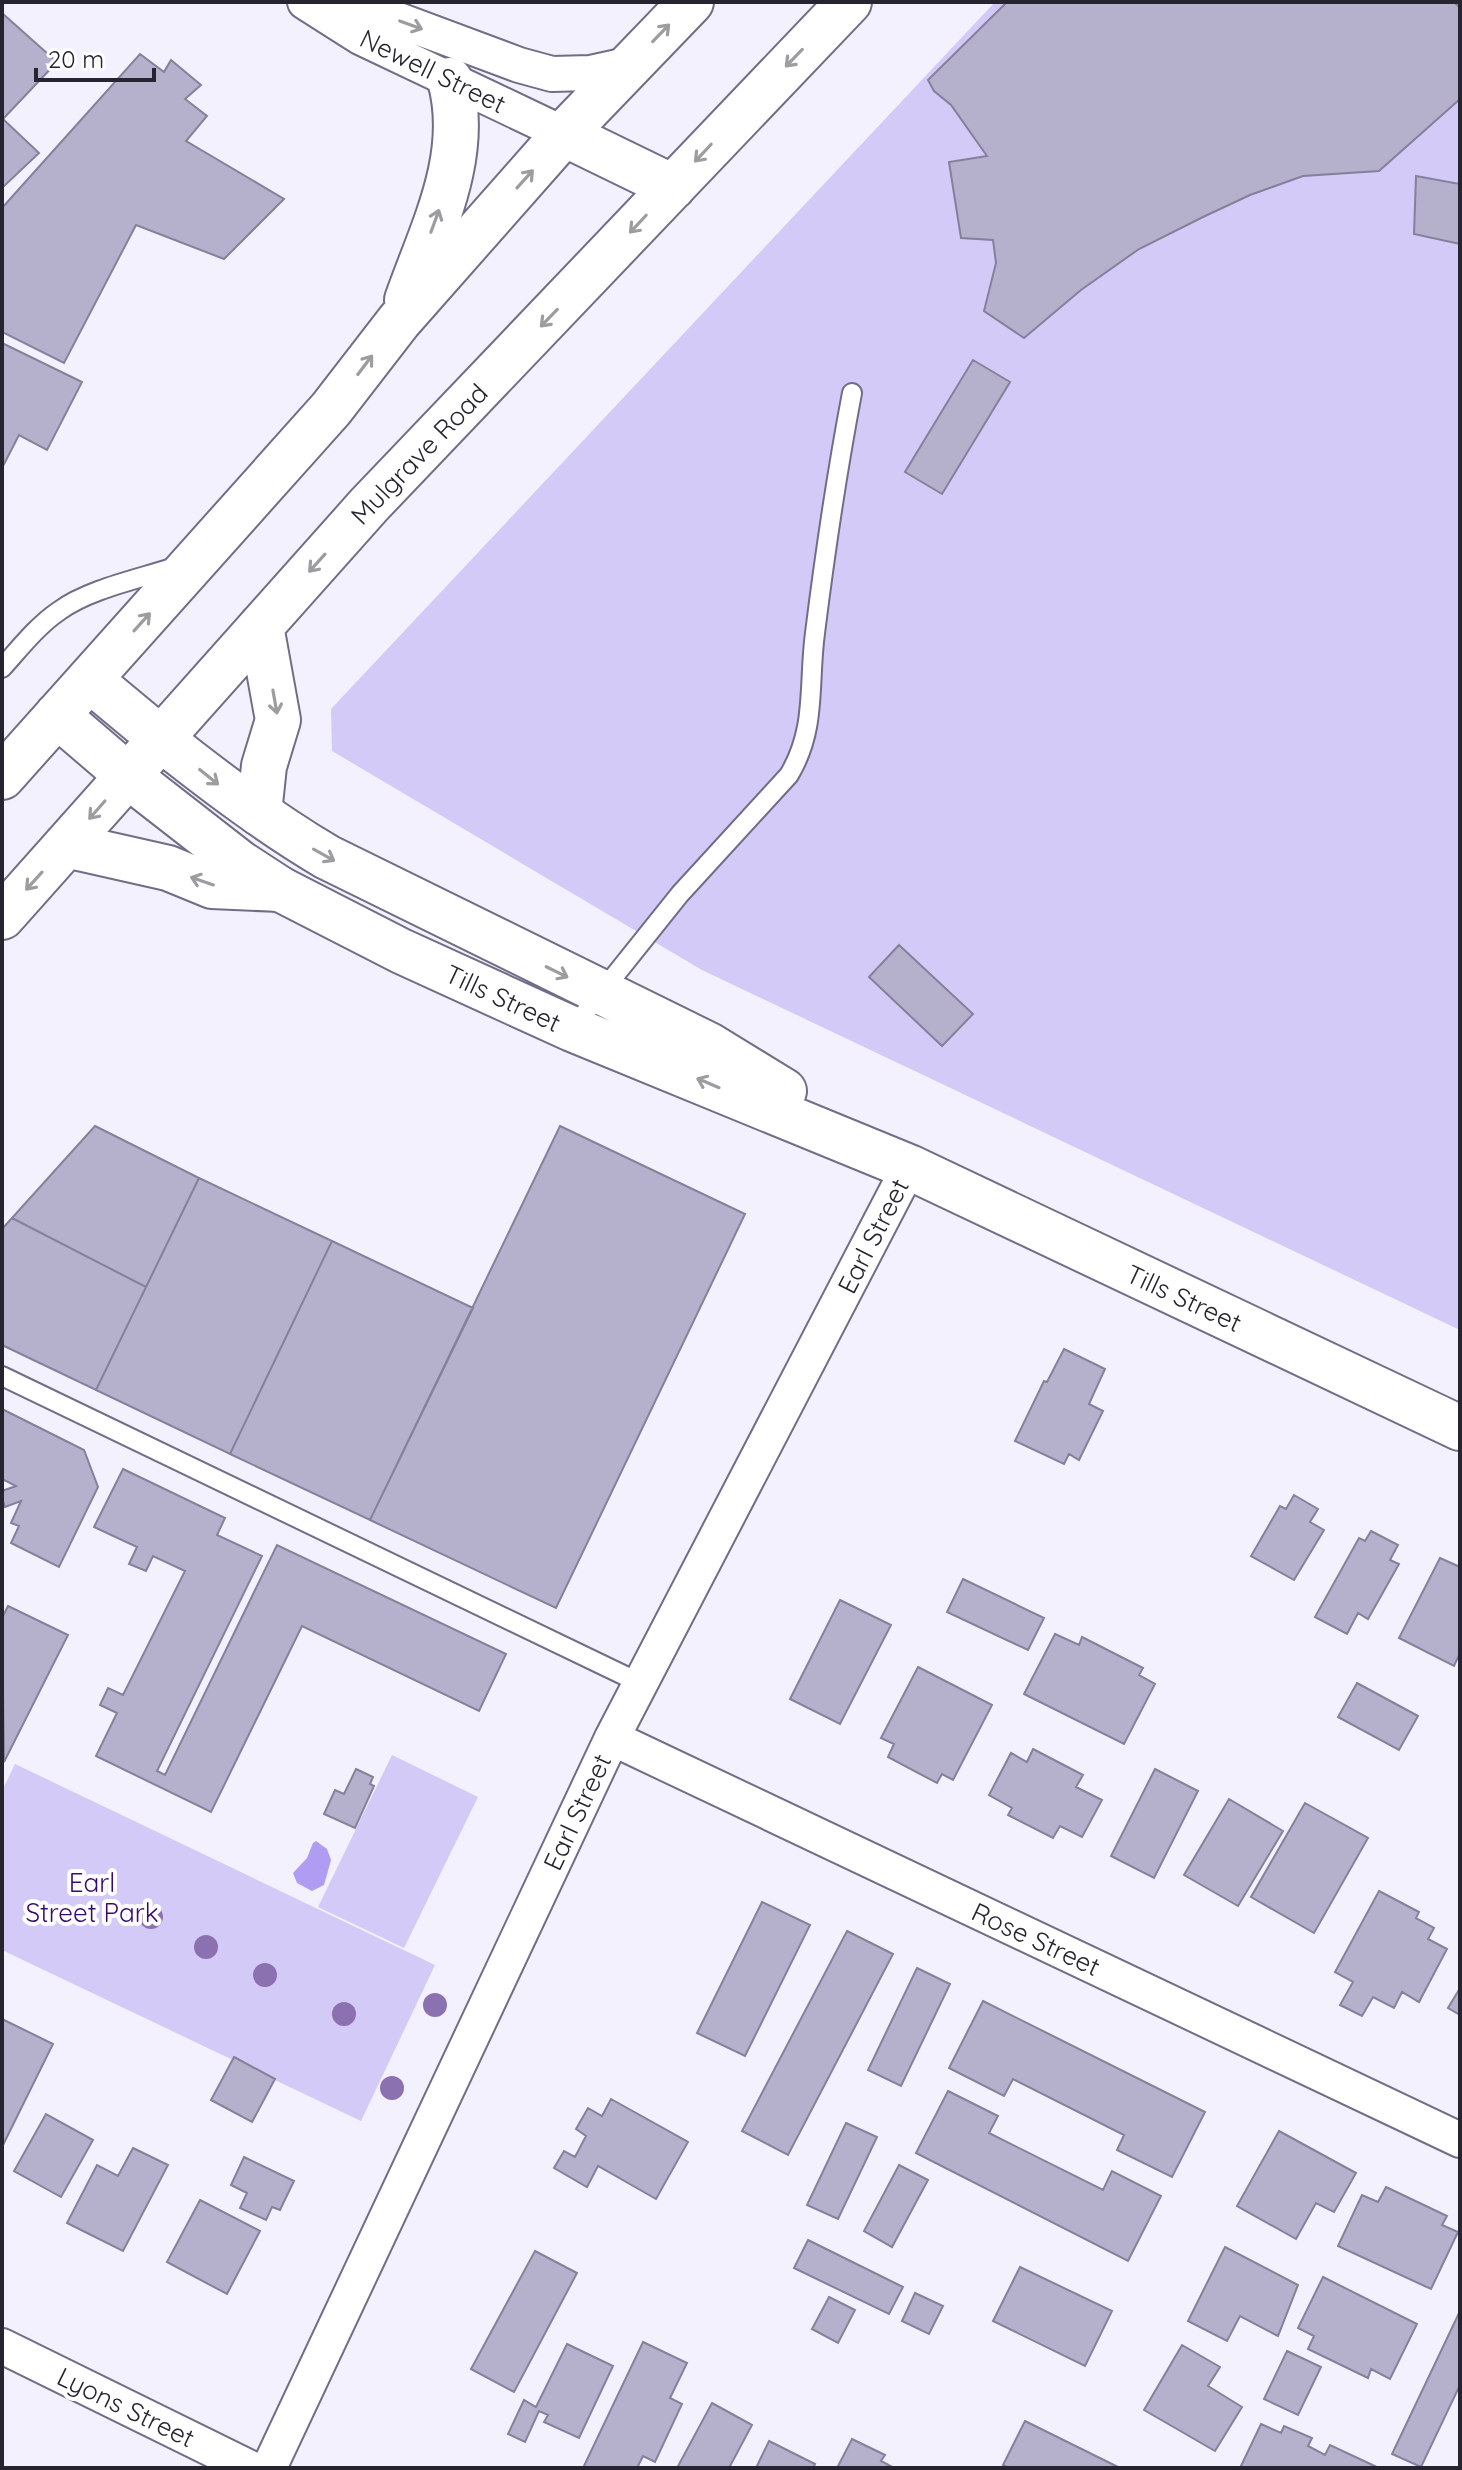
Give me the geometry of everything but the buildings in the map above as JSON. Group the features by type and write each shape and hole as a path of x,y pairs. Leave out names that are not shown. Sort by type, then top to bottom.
{"main road":[{"path":"2,777 331,409 399,321 564,134 691,2"},
{"name":"Mulgrave Road","path":"2,917 369,505 849,2"},
{"path":"399,321 455,161 458,116 450,80"},
{"path":"564,134 673,187"},
{"path":"259,813 264,766 278,720 261,626"},
{"name":"Tills Street","path":"90,680 161,739 292,836 352,870 709,1045 909,1167"},
{"name":"Tills Street","path":"57,715 127,775 240,863 280,889 401,951 572,1029 909,1167 1460,1428"},
{"path":"66,845 168,868 212,886 280,889"}],"street":[{"name":"Newell Street","path":"305,2 360,37 564,134"},
{"name":"Newell Street","path":"336,2 377,12 519,65 552,74 590,73 631,64"},
{"name":"Earl Street","path":"269,2468 612,1738 909,1167"},
{"name":"Rose Street","path":"612,1738 1460,2140"},
{"name":"Lyons Street","path":"2,2346 250,2468"}],"lane":[{"path":"572,1029 680,894 789,775 802,753 808,722 816,623 852,393"},
{"path":"2,668 41,626 80,598 199,559"},
{"path":"2,1376 640,1683"}],"green space":[{"path":"995,2 1460,2 1460,1330 702,970 332,751 331,709"},
{"path":"392,1755 478,1797 404,1948 318,1907"},
{"name":"Earl Street Park","path":"15,1764 435,1965 361,2121 2,1950 2,1791"}],"shaded area":[{"path":"316,1841 327,1849 331,1860 324,1885 312,1891 297,1883 293,1873 307,1858"}]}
